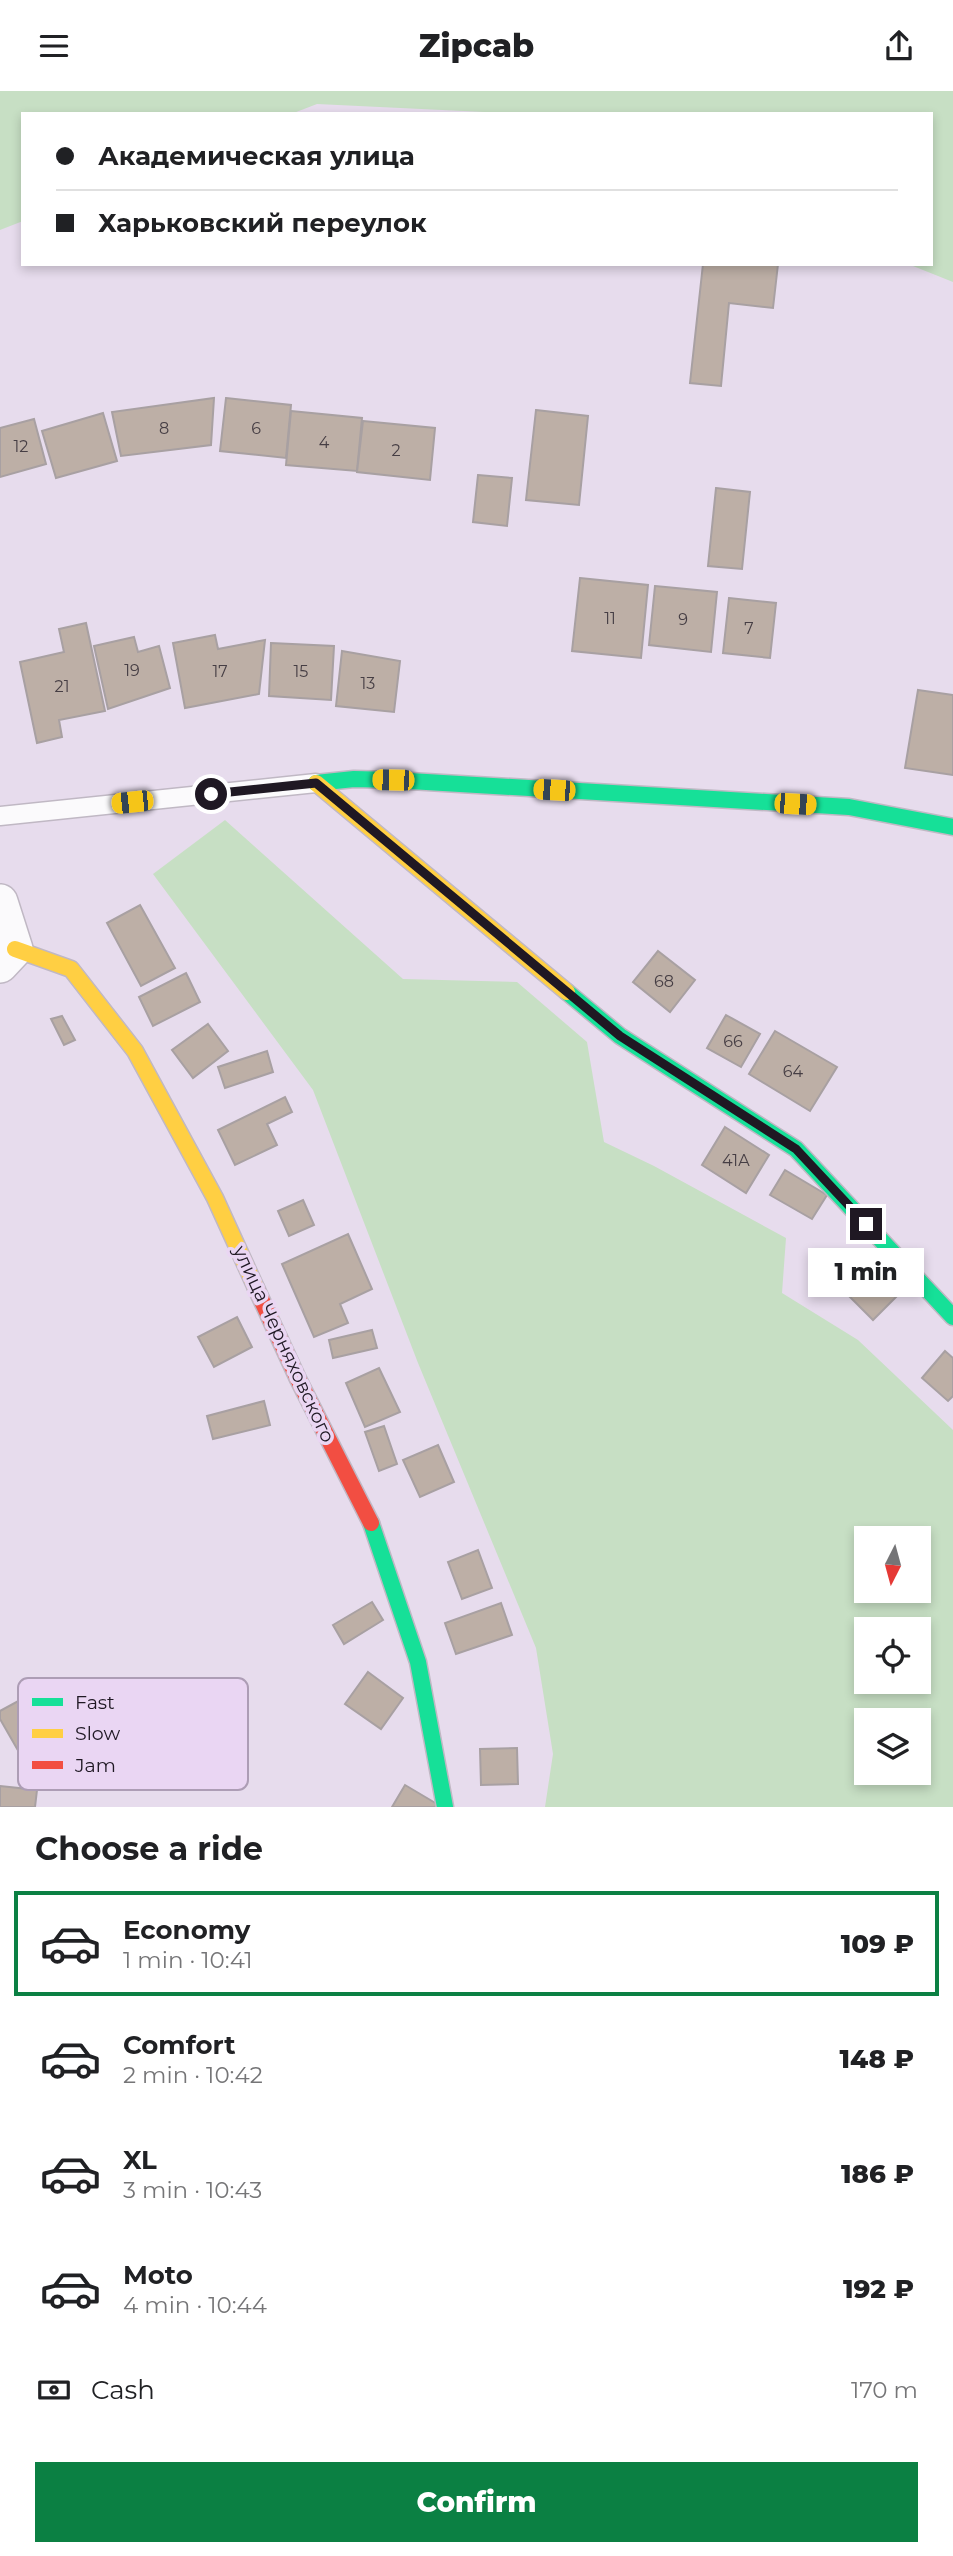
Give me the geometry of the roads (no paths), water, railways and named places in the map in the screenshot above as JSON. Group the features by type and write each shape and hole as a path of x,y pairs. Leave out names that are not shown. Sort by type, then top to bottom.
{"street":[{"path":"316,783 354,779 393,780 849,807 953,827"},
{"path":"316,783 620,1036 796,1149 953,1317"},
{"path":"0,902 7,957"},
{"name":"улица Черняховского","path":"7,957 71,969 135,1051 215,1198 298,1379 373,1526 418,1662 444,1807"}],"lane":[{"path":"0,816 316,783"}]}
